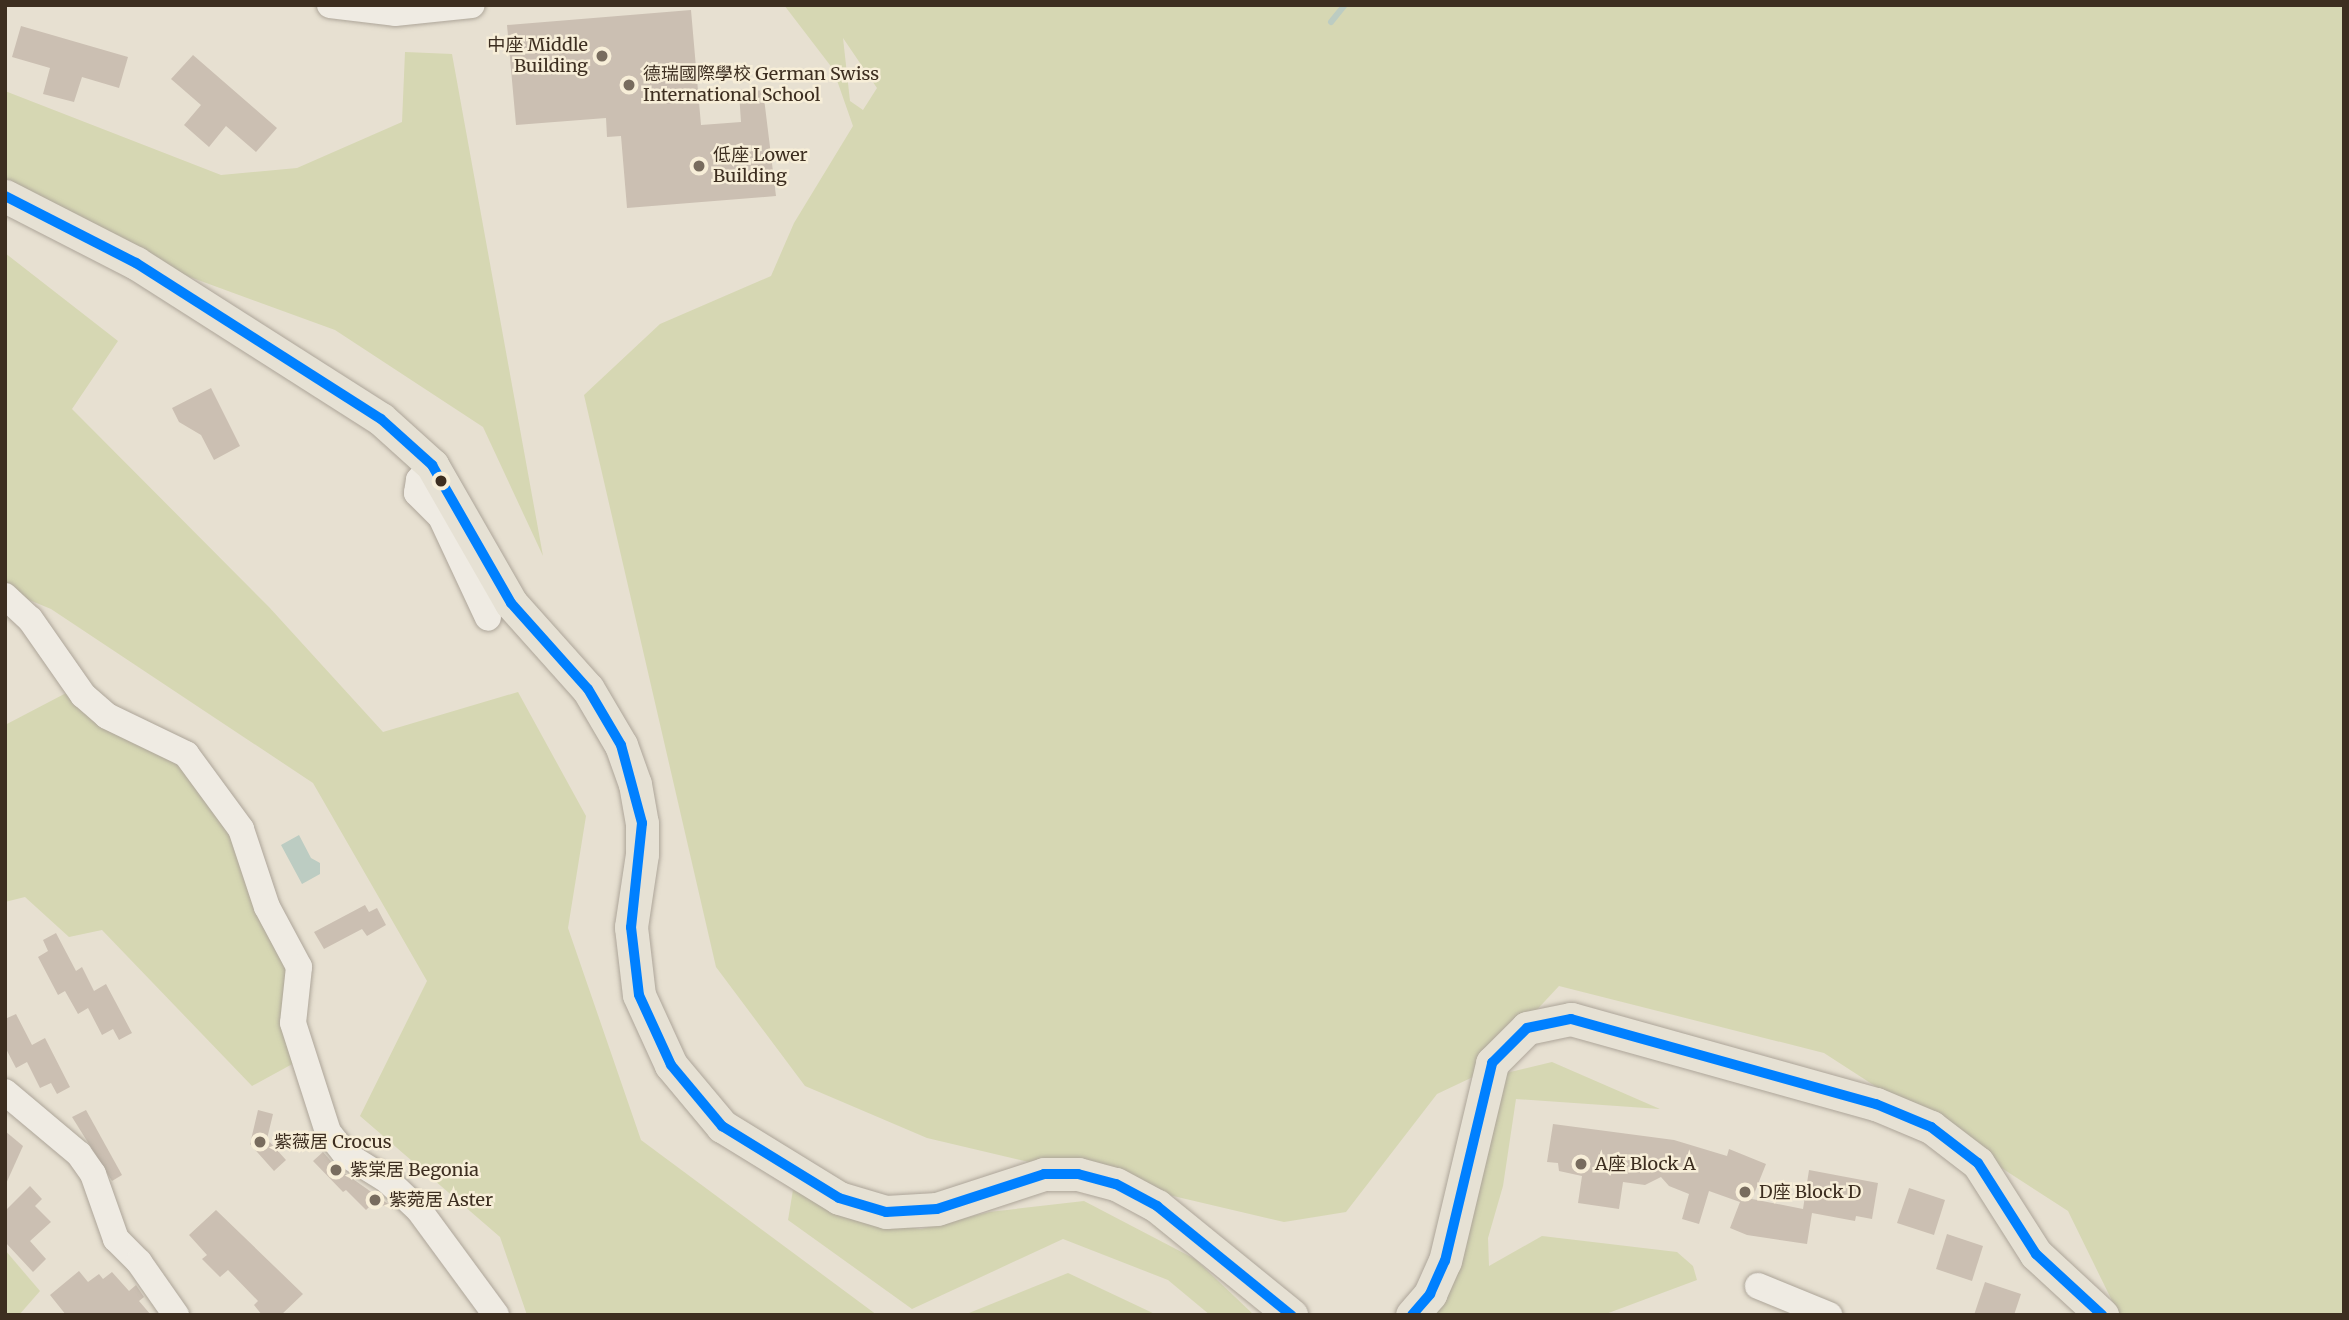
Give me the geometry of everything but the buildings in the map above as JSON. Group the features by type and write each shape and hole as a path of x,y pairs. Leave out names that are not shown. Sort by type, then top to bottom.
{"main road":[{"path":"5,196 148,270 382,419 432,465 453,495 490,571 517,612 588,689 629,766 643,840 632,915 633,967 653,1033 699,1104 743,1141 839,1198 873,1210 937,1209 1008,1182 1044,1174 1078,1174 1116,1184 1157,1206 1291,1315"},
{"path":"1412,1315 1430,1294 1445,1261 1492,1063 1517,1034 1559,1019 1614,1029 1876,1104 1931,1127 1978,1163 2036,1254 2102,1315"}],"street":[{"path":"330,5 395,13 469,5"},
{"path":"432,465 419,480 417,493 441,517 488,618"},
{"path":"5,596 30,619 83,695 116,721 181,750 234,819 251,852 267,907 299,967 293,1023 328,1132 345,1154 387,1180 419,1210 496,1315"},
{"path":"5,1092 79,1154 93,1174 116,1240 139,1262 176,1315"},
{"path":"1758,1286 1829,1315"}],"green space":[{"path":"784,5 2344,5 2344,1315 2119,1315 2068,1211 1824,1053 1559,986 1475,1076 1437,1094 1346,1212 1284,1222 927,1138 805,1086 716,967 584,395 660,324 771,276 794,223 853,126 833,69","holes":["843,38 877,88 863,110 850,101"]},
{"path":"405,52 452,54 543,556 483,427 335,330 168,269 5,178 5,91 221,175 297,168 402,122"},
{"path":"5,253 118,341 72,409 269,607 383,732 518,692 586,816 568,928 641,1140 877,1315 527,1315 500,1237 360,1116 427,981 313,783 51,609 5,590"},
{"path":"70,691 172,753 228,823 293,970 296,1062 252,1086 102,930 69,937 25,897 5,902 5,725"},
{"path":"1552,1062 1660,1109 1516,1099 1503,1186 1488,1238 1489,1266 1542,1236 1677,1252 1693,1266 1697,1280 1603,1315 1429,1315 1502,1074"},
{"path":"793,1190 859,1220 921,1229 989,1212 1084,1201 1195,1259 1254,1315 1210,1315 1168,1280 1063,1239 912,1309 788,1220"},
{"path":"5,1250 40,1291 19,1315 5,1315"},
{"path":"1068,1273 1157,1315 964,1315"}],"shaded area":[{"path":"299,835 311,858 320,863 320,874 302,884 281,845"}],"waterway":[{"path":"1331,22 1345,5"}],"transit line":[{"path":"5,196 136,263 381,419 432,465 511,603 588,689 621,745 642,823 631,927 639,995 671,1065 722,1126 839,1198 886,1212 937,1209 1044,1174 1078,1174 1116,1184 1157,1206 1291,1315"},
{"path":"1412,1315 1430,1294 1445,1261 1492,1063 1527,1028 1571,1019 1876,1104 1931,1127 1978,1163 2036,1254 2102,1315"}],"place":[{"name":"中座 Middle Building","path":"602,56"},
{"name":"德瑞國際學校 German Swiss International School","path":"629,85"},
{"name":"低座 Lower Building","path":"699,166"},
{"name":"紫薇居 Crocus","path":"260,1142"},
{"name":"A座 Block A","path":"1581,1164"},
{"name":"紫棠居 Begonia","path":"336,1170"},
{"name":"D座 Block D","path":"1745,1192"},
{"name":"紫菀居 Aster","path":"375,1200"}]}
